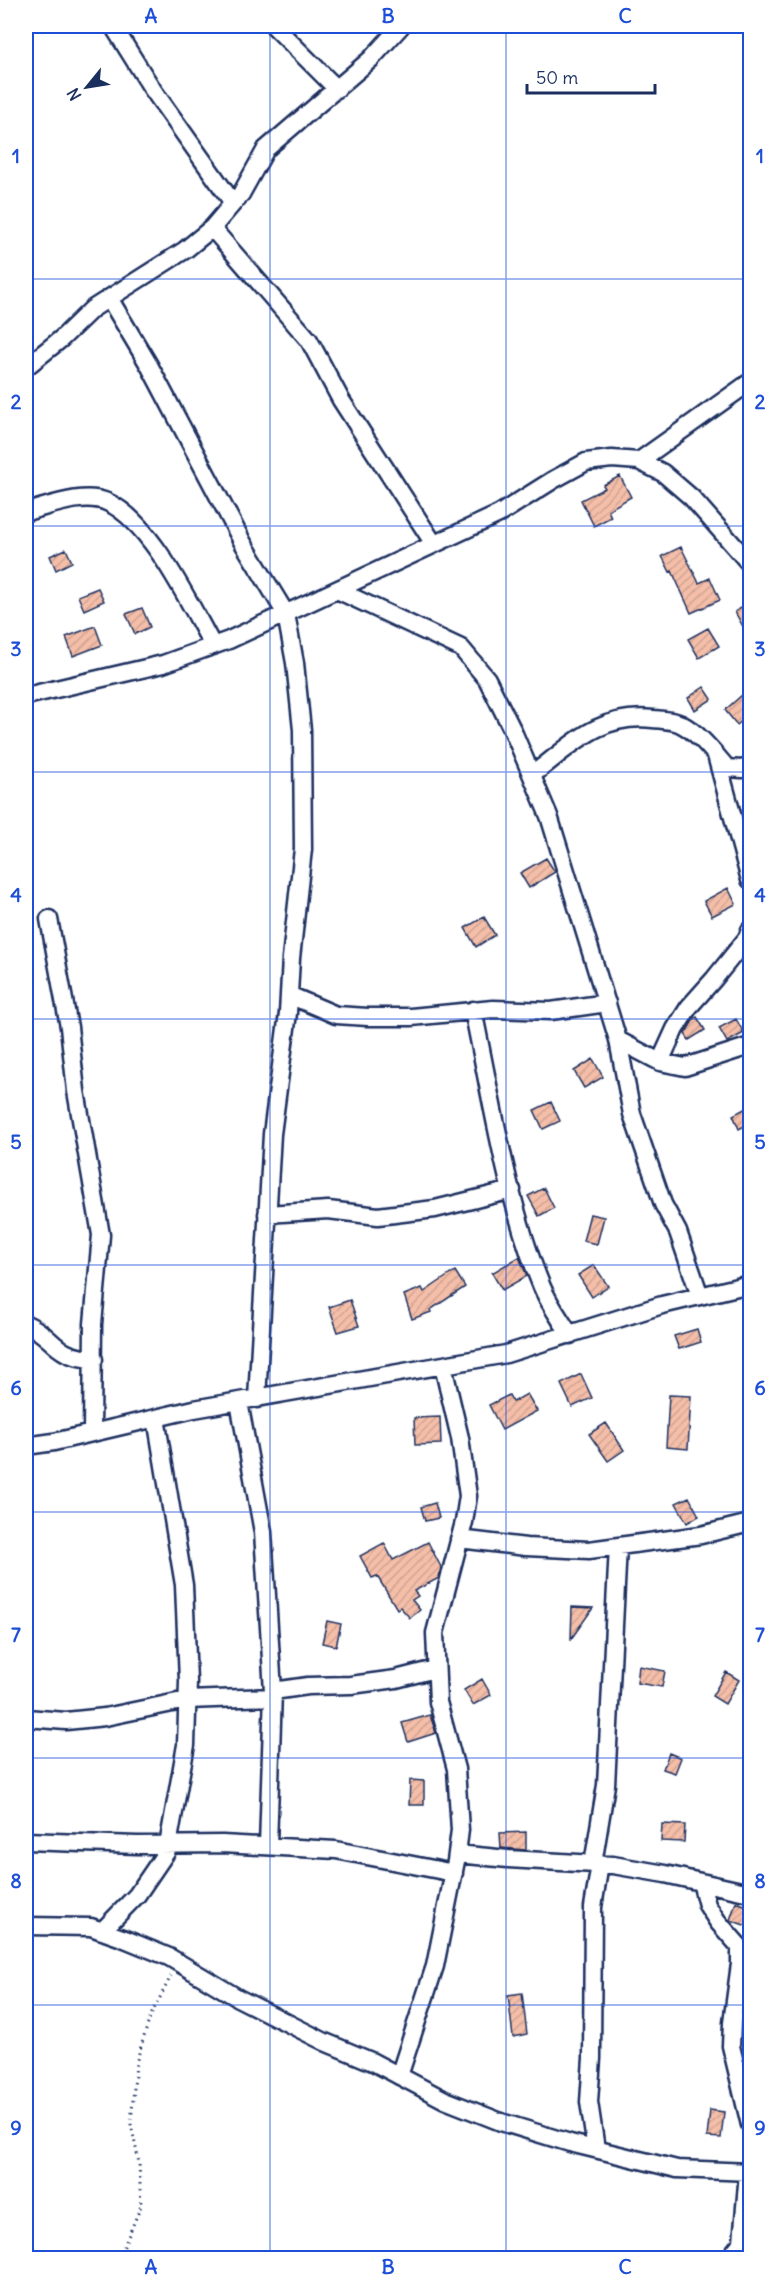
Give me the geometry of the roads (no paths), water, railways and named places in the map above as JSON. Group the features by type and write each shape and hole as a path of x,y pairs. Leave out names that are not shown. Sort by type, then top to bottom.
{"street":[{"path":"113,26 153,90 233,203"},
{"path":"274,26 338,89"},
{"path":"26,367 61,339 92,309 185,250 212,228 241,194 266,149 371,59 401,26"},
{"path":"212,228 309,340 341,400 434,544"},
{"path":"109,298 149,365 243,543 286,614 295,663 302,730 303,849 289,995 272,1134 257,1399"},
{"path":"639,461 750,382"},
{"path":"26,696 163,664 213,646 499,514 586,462 612,459 639,461 663,473 692,498 750,564"},
{"path":"26,512 81,498 107,502 116,508 133,521 156,546 213,646"},
{"path":"337,590 461,648 487,679 512,729 549,816 570,891 618,1040 632,1114 663,1204 678,1232 700,1296"},
{"path":"532,775 594,729 616,720 639,718 679,723 702,738 727,768 742,769 750,766"},
{"path":"717,757 750,880"},
{"path":"49,919 69,1027 76,1091 100,1235 93,1324 92,1433"},
{"path":"660,1062 688,1007 721,971 747,938 750,930"},
{"path":"289,995 336,1015 411,1017 473,1010 551,1011 607,1003"},
{"path":"473,1010 512,1190 543,1289 570,1335"},
{"path":"618,1040 660,1062 685,1067 750,1046"},
{"path":"267,1214 328,1210 378,1216 435,1209 512,1190"},
{"path":"26,1446 194,1409 506,1354 662,1305 750,1284"},
{"path":"26,1324 69,1356 94,1359"},
{"path":"399,2076 435,1966 454,1873 460,1830 460,1801 456,1768 438,1702 435,1633 468,1496 460,1438 443,1366"},
{"path":"239,1402 262,1532 273,1694 268,1846"},
{"path":"102,1931 137,1895 167,1851 186,1745 184,1585 156,1418"},
{"path":"459,1539 526,1547 579,1550 701,1535 750,1524"},
{"path":"596,2150 589,2102 592,2058 593,1907 606,1785 618,1546"},
{"path":"26,1718 66,1721 105,1717 187,1700 273,1694 308,1686 351,1685 396,1679 435,1669"},
{"path":"26,1841 168,1845 222,1844 336,1850 454,1873"},
{"path":"457,1854 597,1864 665,1874 750,1893"},
{"path":"701,1882 707,1905 718,1922 740,1947 731,2046 750,2125"},
{"path":"26,1926 91,1927 102,1931 179,1963 238,1998 445,2100 501,2122 596,2150 676,2169 749,2172 742,2242 729,2259"}]}
